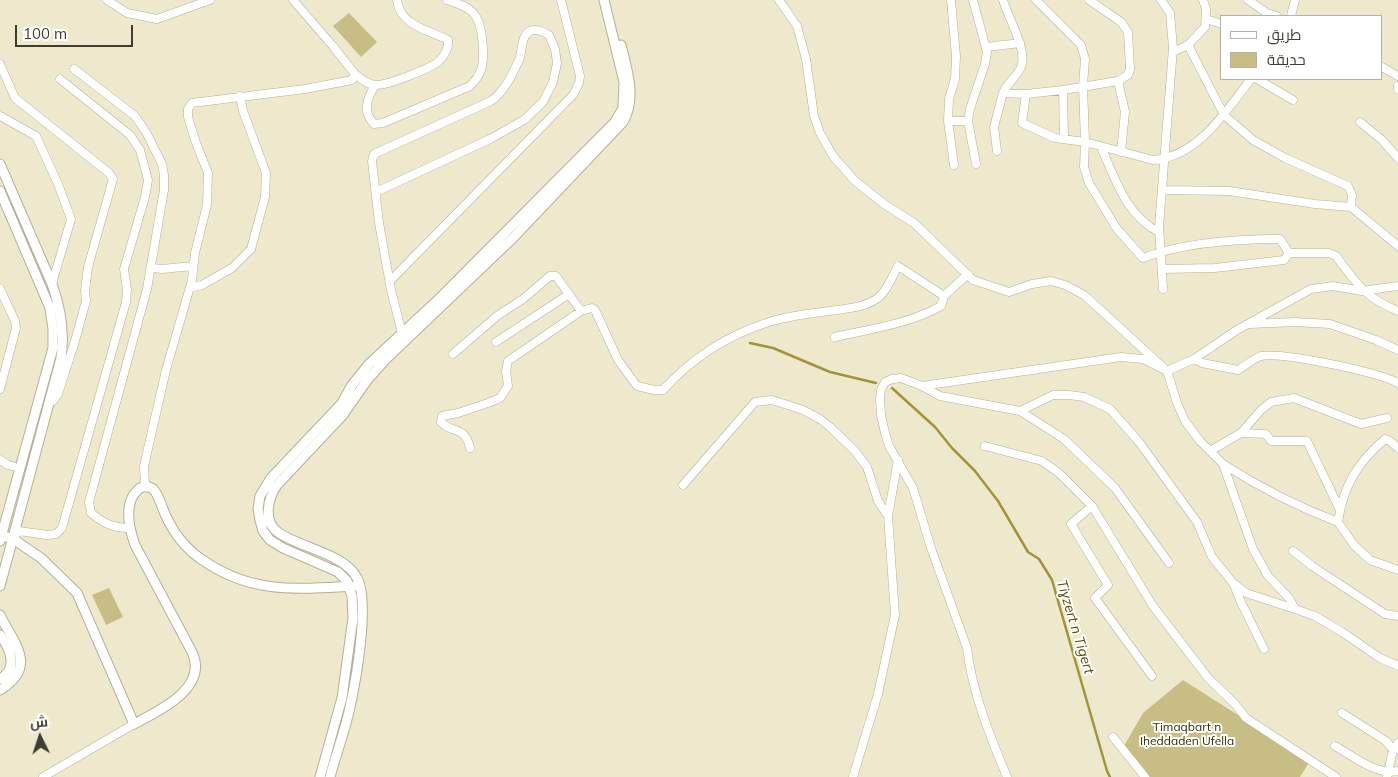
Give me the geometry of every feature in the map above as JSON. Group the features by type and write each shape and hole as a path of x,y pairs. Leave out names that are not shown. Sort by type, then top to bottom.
{"street":[{"path":"107,0 127,13 157,19 210,0"},
{"path":"293,0 355,74 365,82 375,85 397,81 437,62 449,48 448,40 408,22 398,8 397,0"},
{"path":"375,85 366,107 368,118 374,124 383,123 470,86 474,82 481,71 482,57 481,31 478,18 473,12 447,0"},
{"path":"390,281 573,95 580,76 561,0"},
{"path":"330,777 351,700 361,633 362,595 357,578 349,568 338,560 277,532 270,522 268,510 271,494 342,416 368,379 403,337 588,150 619,115 624,100 624,82 604,0"},
{"path":"320,777 342,698 353,618 350,586 344,576 338,572 283,548 270,540 263,531 260,520 258,509 260,496 271,478 342,403 352,385 369,364 403,337 514,237 618,128 626,117 630,109 629,81 610,0"},
{"path":"779,0 797,26 806,59 814,116 820,133 833,156 855,181 884,204 914,223 974,280 1009,292 1032,284 1051,281 1065,285 1084,295 1167,371 1185,421 1223,464 1259,487 1338,522 1354,545 1370,560 1398,570"},
{"path":"951,0 956,56 955,79 949,99 948,121 954,165"},
{"path":"973,0 986,47 985,64 970,109 968,121 976,164"},
{"path":"997,152 994,127 1003,93 1005,87 1020,69 1023,58 1020,44 1003,0"},
{"path":"1036,0 1081,45 1085,59 1082,86 1085,142 1084,167 1089,183 1117,229 1143,258 1160,252 1195,245 1253,239 1280,239 1289,253"},
{"path":"1003,93 1026,94 1064,90 1118,81 1128,75 1130,69 1128,32 1121,22 1089,0"},
{"path":"1161,0 1170,14 1173,52 1159,232 1163,289"},
{"path":"1173,52 1188,45 1205,27 1206,19 1203,0"},
{"path":"1248,0 1274,15"},
{"path":"1290,15 1295,0"},
{"path":"1206,19 1220,23"},
{"path":"376,192 458,154 524,120 543,102 553,82 557,63 555,49 549,35 538,30 530,32 523,40 520,57 501,94 491,101 374,154 372,161 379,223 403,337"},
{"path":"986,47 1020,44"},
{"path":"1188,45 1224,115 1254,140 1285,158 1348,186 1352,194 1351,206"},
{"path":"0,64 15,98 109,173 113,179 88,267 85,291 86,301 75,342 58,394 53,401 50,400"},
{"path":"1383,68 1398,76"},
{"path":"74,70 135,116 146,132 162,164 164,175 164,190 152,268 89,502 91,513 100,521 116,528 129,528"},
{"path":"145,486 144,466 166,370 192,280 193,266 207,205 208,174 196,144 188,117 188,109 192,103 305,89 352,80 355,74"},
{"path":"13,539 19,531 47,535 56,534 62,528 126,302 127,290 124,269 145,197 148,180 140,150 130,135 60,79"},
{"path":"1026,94 1022,123 1055,138 1085,142 1153,160 1164,159 1191,146 1206,134 1224,115 1250,80"},
{"path":"1259,80 1293,100"},
{"path":"1118,81 1125,112 1121,152"},
{"path":"1064,90 1064,139"},
{"path":"190,288 202,285 232,268 251,249 264,197 266,173 243,111 240,96"},
{"path":"0,116 36,136 58,184 71,219 52,284"},
{"path":"948,121 968,121"},
{"path":"1360,122 1382,140 1398,158"},
{"path":"1101,147 1123,197 1146,226 1159,232"},
{"path":"0,164 52,284 61,314 63,345 0,586"},
{"path":"1162,190 1229,191 1316,204 1351,206 1398,246"},
{"path":"0,191 50,308 53,329 53,348 1,538 13,539 41,558 78,593 134,724"},
{"path":"1162,269 1215,268 1284,260 1289,253"},
{"path":"1289,253 1332,254 1336,256 1362,290 1375,300 1398,310"},
{"path":"152,268 193,266"},
{"path":"470,448 466,436 459,430 444,425 441,422 442,416 476,408 500,398 508,386 506,371 508,361 581,311 592,308 595,310 618,360 637,386 663,390 676,375 692,362 726,339 770,322 819,312 860,307 880,296 898,266 944,296"},
{"path":"835,337 927,314 941,306 944,296 968,274"},
{"path":"453,354 497,316 523,299 550,276 556,276 581,311"},
{"path":"1167,371 1194,359 1248,324 1311,288 1333,286 1362,290 1398,286"},
{"path":"0,289 15,321 16,328 0,389"},
{"path":"496,342 569,294"},
{"path":"1248,324 1295,322 1330,324 1398,350"},
{"path":"1194,359 1238,370 1261,356 1284,357 1332,364 1398,383"},
{"path":"922,386 1121,357 1143,359 1167,371"},
{"path":"1007,777 989,731 969,664 967,648 931,548 913,488 889,446 881,414 881,390 885,382 901,378 922,386 940,396 1020,410 1064,440 1115,488 1169,563"},
{"path":"1020,410 1053,396 1069,394 1084,397 1110,409 1138,442 1197,522 1212,557 1233,583 1246,593 1315,616 1380,658 1398,666"},
{"path":"1210,451 1241,433 1261,410 1271,402 1294,398 1361,424 1387,418"},
{"path":"683,485 755,402 772,400 803,410 820,418 855,451 867,467 878,501 888,516"},
{"path":"1241,433 1266,434 1271,441 1307,441 1340,510"},
{"path":"1338,522 1340,510 1355,470 1385,439 1388,439 1398,448"},
{"path":"985,446 1042,461 1059,473 1092,506 1153,606 1208,678 1235,704 1246,718 1336,777"},
{"path":"0,460 8,465 19,468"},
{"path":"853,777 878,694 895,615 888,516 898,460"},
{"path":"1223,464 1253,550 1268,576 1289,598 1295,609"},
{"path":"43,777 157,712 180,696 193,680 196,665 192,652 135,545 129,528 128,514 135,491 145,486 150,487 179,538 201,559 229,575 268,587 299,589 360,586"},
{"path":"1092,506 1070,524 1108,585 1095,598 1152,676"},
{"path":"1293,550 1312,566 1385,614 1398,616"},
{"path":"1233,583 1264,649"},
{"path":"0,615 21,654 17,676 0,690"},
{"path":"0,635 7,644 11,655 10,667 5,676 0,679"},
{"path":"1342,713 1396,747 1388,775"},
{"path":"1112,737 1145,777"},
{"path":"1335,746 1388,775 1398,771"}],"green space":[{"path":"349,13 377,42 361,57 333,26"},
{"path":"109,588 123,617 106,625 92,595"},
{"name":"Timaqbart n Iḥeddaden Ufella","path":"1183,680 1310,761 1300,777 1150,777 1124,746 1143,713"}],"waterway":[{"name":"Tiɣzert n Tigert","path":"750,343 773,348 830,372 876,383"},
{"name":"Tiɣzert n Tigert","path":"892,388 935,427 952,448 975,471 998,501 1028,552 1039,559 1052,580 1110,777"}]}
